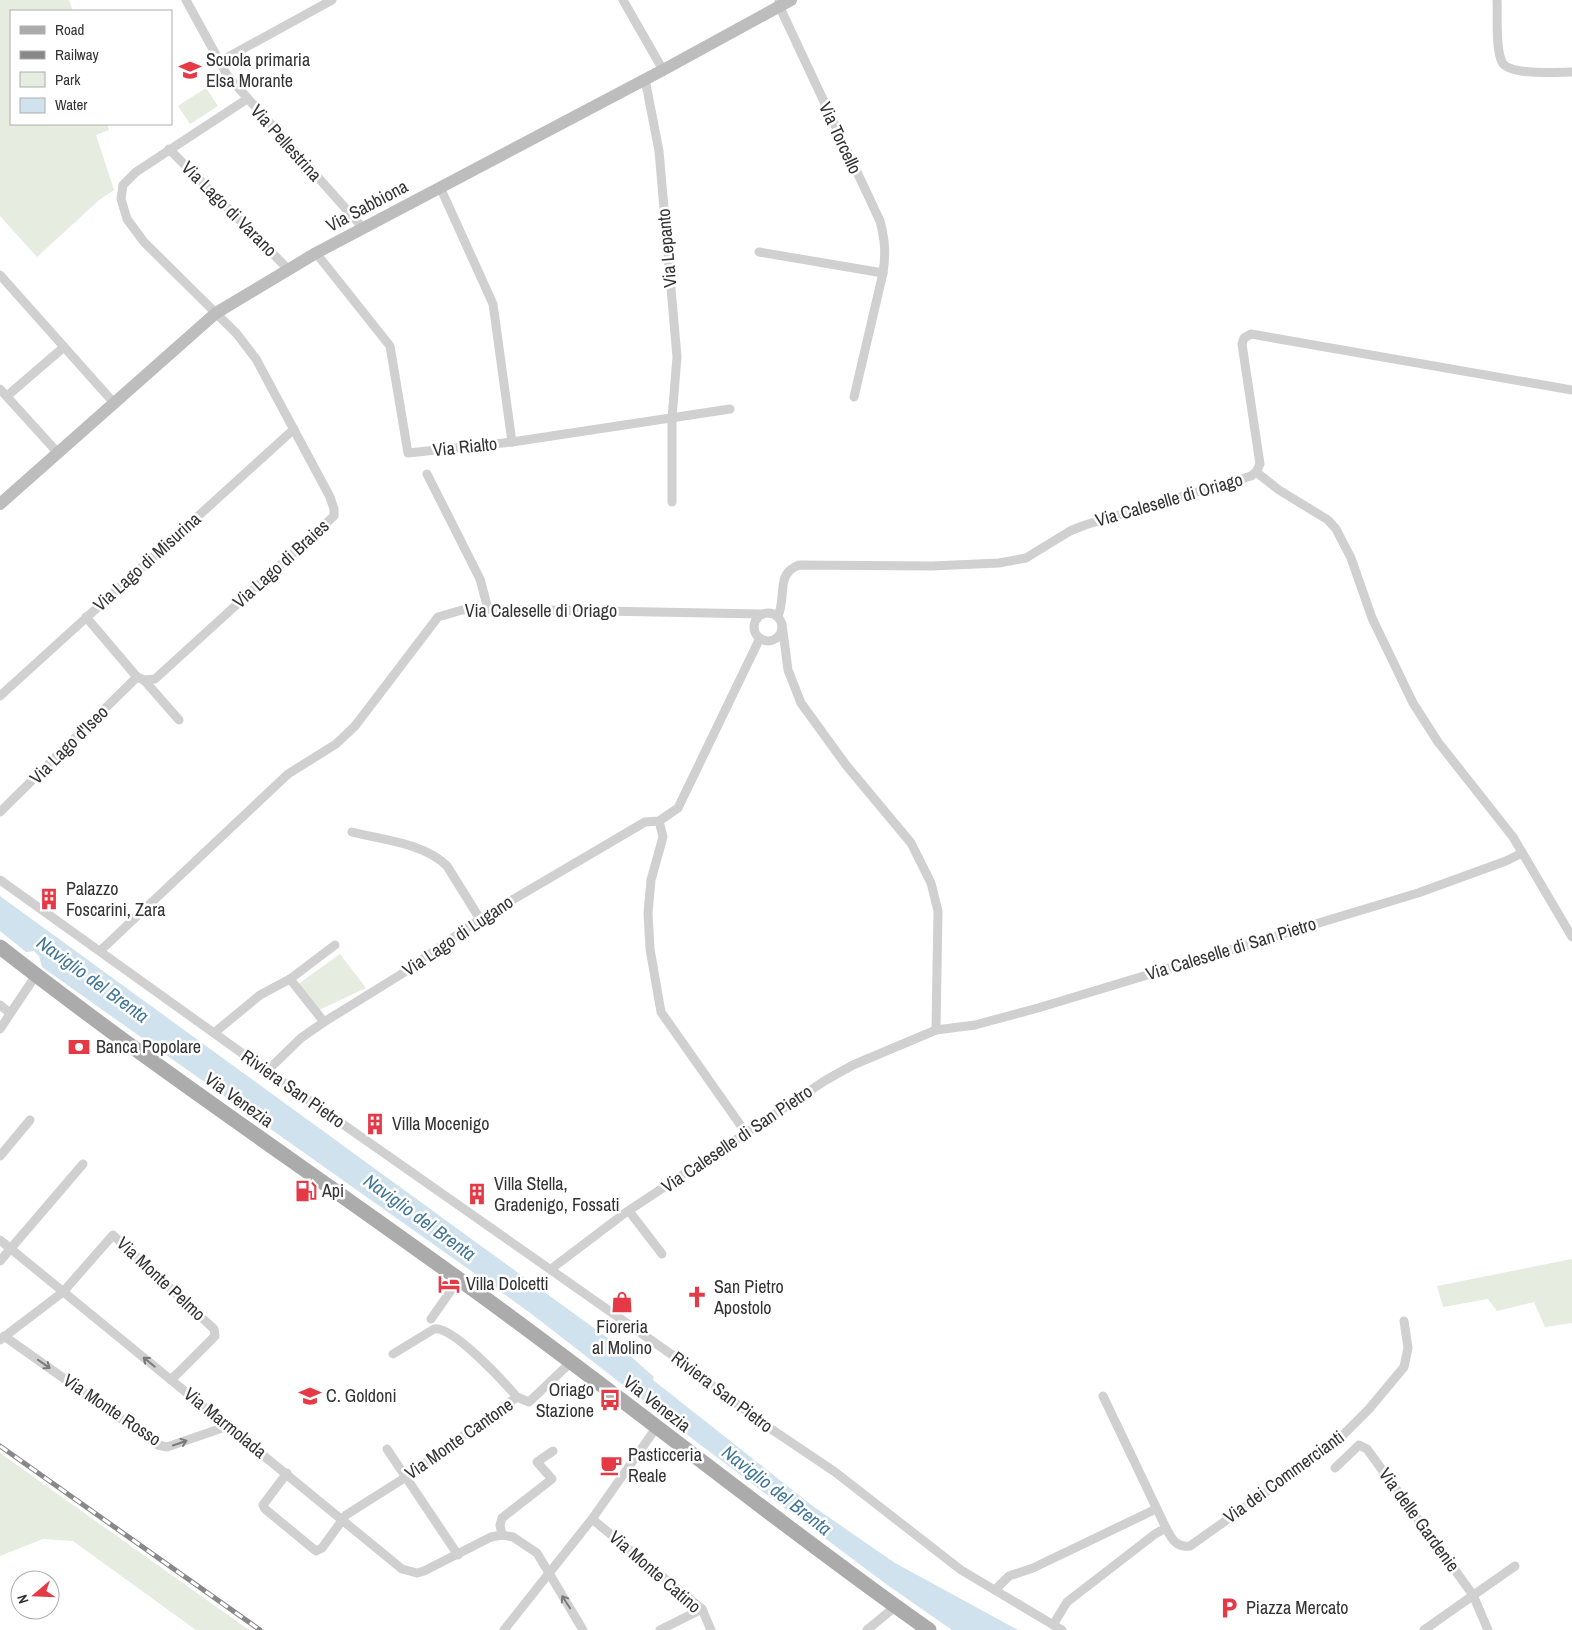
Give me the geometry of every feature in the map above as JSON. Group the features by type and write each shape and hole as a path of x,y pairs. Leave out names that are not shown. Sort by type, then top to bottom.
{"main road":[{"name":"Via Venezia","path":"0,947 122,1040 459,1279 656,1428 929,1630"}],"street":[{"name":"Via Pellestrina","path":"186,0 219,62 247,99 363,228"},
{"path":"219,62 332,0"},
{"path":"623,0 663,70"},
{"path":"1497,0 1499,53 1502,62 1508,68 1517,71 1572,72"},
{"name":"Via Sabbiona","path":"0,504 216,313 316,253 645,80 783,2"},
{"name":"Via Torcello","path":"783,2 880,221 884,239 886,257 883,273 854,397"},
{"name":"Via Lepanto","path":"645,80 659,151 677,357 672,418 672,502"},
{"name":"Via Lago di Braies","path":"140,679 154,679 334,516 330,497 256,359 238,334 144,242 127,219 121,199 123,185 136,172 247,99"},
{"name":"Via Lago di Varano","path":"169,149 288,269"},
{"name":"Via Rialto","path":"316,253 390,346 408,453 512,442 493,304 440,187"},
{"path":"758,252 883,273"},
{"path":"0,275 114,403"},
{"name":"Via Caleselle di Oriago","path":"780,620 784,575 790,569 800,565 932,566 1016,561 1034,554 1078,528 1243,479 1256,472 1260,464 1259,454 1242,344 1244,338 1251,334 1572,390"},
{"path":"7,396 64,347"},
{"path":"0,389 58,453"},
{"path":"512,442 730,409"},
{"name":"Via Lago di Misurina","path":"0,696 294,430"},
{"path":"1256,472 1279,490 1328,520 1336,529 1351,558 1370,612 1413,703 1438,742 1500,819 1572,937"},
{"path":"427,474 480,579 488,609"},
{"name":"Via Caleselle di Oriago","path":"101,950 288,774 336,744 356,726 438,618 462,610 488,609 761,614"},
{"path":"780,620 780,634 773,640 760,638 754,629 757,618 761,614 770,613 780,620 788,670 801,703 846,765 911,843 931,883 938,910 936,1030"},
{"path":"86,617 179,720"},
{"name":"Via Lago di Lugano","path":"266,1071 301,1038 400,975 480,919 645,822 659,821 678,808 760,638"},
{"name":"Via Lago d'Iseo","path":"0,812 140,679"},
{"path":"659,821 663,838 651,880 648,913 650,949 661,1012 746,1133"},
{"path":"352,832 420,849 440,859 447,866 480,919"},
{"name":"Via Caleselle di San Pietro","path":"551,1269 629,1211 853,1065 936,1030 975,1025 1038,1008 1414,894 1506,861 1522,853"},
{"name":"Riviera San Pietro","path":"0,880 101,950 266,1071 678,1359 758,1420 835,1472 961,1570 1053,1625"},
{"path":"214,1033 260,995 290,979 335,946"},
{"path":"290,979 324,1022"},
{"path":"0,1029 32,981"},
{"path":"0,1005 9,1015"},
{"path":"0,1156 30,1120"},
{"path":"0,1261 83,1164"},
{"path":"629,1211 662,1254"},
{"name":"Via Monte Pelmo","path":"63,1292 114,1234 214,1329 215,1336 172,1380"},
{"name":"Via Marmolada","path":"0,1240 408,1572 424,1571 490,1537 502,1535"},
{"path":"431,1319 459,1279"},
{"name":"Via Monte Rosso","path":"63,1292 2,1338 158,1445 167,1447 228,1426"},
{"name":"Via dei Commercianti","path":"1103,1396 1166,1528 1176,1544 1190,1546 1334,1444 1369,1409 1404,1367 1408,1348 1404,1320"},
{"path":"393,1354 434,1329 440,1329 473,1351 517,1396"},
{"name":"Via Monte Cantone","path":"287,1473 263,1505 265,1509 316,1551 322,1548 346,1515 406,1477 517,1396 528,1402 571,1362"},
{"path":"504,1630 592,1519 656,1428"},
{"name":"Via delle Gardenie","path":"1335,1468 1359,1445 1367,1449 1473,1595 1488,1630"},
{"path":"387,1448 458,1555"},
{"path":"552,1451 537,1462 552,1479 502,1518 500,1524 502,1535 517,1538 537,1553 548,1574 584,1630"},
{"path":"995,1590 1009,1576 1033,1568 1156,1508"},
{"name":"Via Monte Catino","path":"592,1519 702,1609 711,1630"},
{"path":"1062,1630 1053,1625 1062,1607 1074,1596 1166,1528"},
{"path":"1424,1630 1515,1566"},
{"path":"867,1630 896,1606"},
{"path":"660,1630 702,1609"}],"green space":[{"path":"0,0 69,0 73,10 10,10 10,125 107,125 109,130 96,135 114,190 98,201 37,257 0,216"},
{"path":"206,88 218,106 190,124 178,106"},
{"path":"340,954 366,988 319,1010 297,985"},
{"path":"1572,1259 1572,1323 1545,1327 1534,1302 1497,1311 1488,1299 1443,1307 1437,1286"},
{"path":"0,1453 249,1630 196,1630 73,1541 43,1539 0,1556"}],"water":[{"name":"Naviglio del Brenta","path":"0,896 620,1347 654,1377 653,1380 814,1507 895,1563 1018,1630 952,1630 886,1584 698,1443 529,1312 42,967 39,956 34,951 26,952 0,931"}],"railway":[{"path":"0,1446 260,1630"}],"place":[{"name":"Scuola primaria Elsa Morante","path":"190,70"},
{"name":"Palazzo Foscarini, Zara","path":"49,899"},
{"name":"Banca Popolare","path":"79,1047"},
{"name":"Villa Mocenigo","path":"375,1124"},
{"name":"Api","path":"306,1191"},
{"name":"Villa Stella, Gradenigo, Fossati","path":"477,1194"},
{"name":"Villa Dolcetti","path":"449,1284"},
{"name":"San Pietro Apostolo","path":"697,1297"},
{"name":"Fioreria al Molino","path":"622,1302"},
{"name":"C. Goldoni","path":"310,1396"},
{"name":"Oriago Stazione","path":"610,1400"},
{"name":"Pasticceria Reale","path":"611,1465"},
{"name":"Piazza Mercato","path":"1229,1608"}]}
